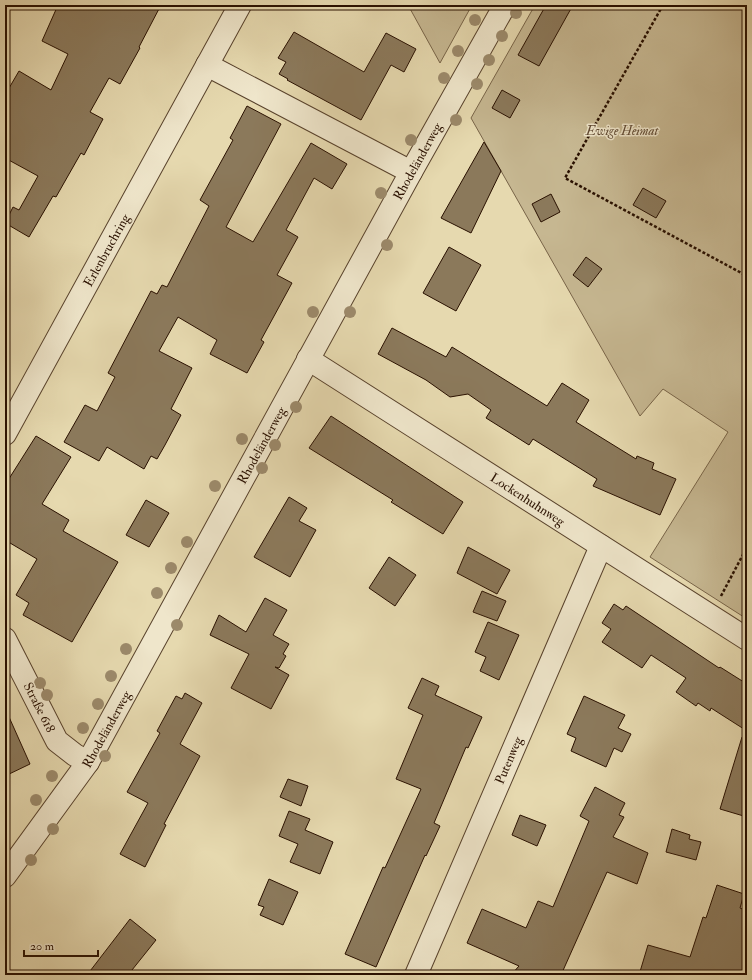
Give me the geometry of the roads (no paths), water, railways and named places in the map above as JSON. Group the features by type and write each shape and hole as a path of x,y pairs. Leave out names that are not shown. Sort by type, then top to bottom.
{"street":[{"name":"Erlenbruchring","path":"5,434 240,5"},
{"name":"Rhodeländerweg","path":"5,876 88,762 411,172 505,5"},
{"path":"207,65 411,172"},
{"name":"Lockenhuhnweg","path":"308,359 747,639"},
{"name":"Putenweg","path":"416,975 601,546"},
{"name":"Straße 618","path":"5,639 57,741 75,755 88,762"}],"park label":[{"name":"Ewige Heimat","path":"622,130"}]}
